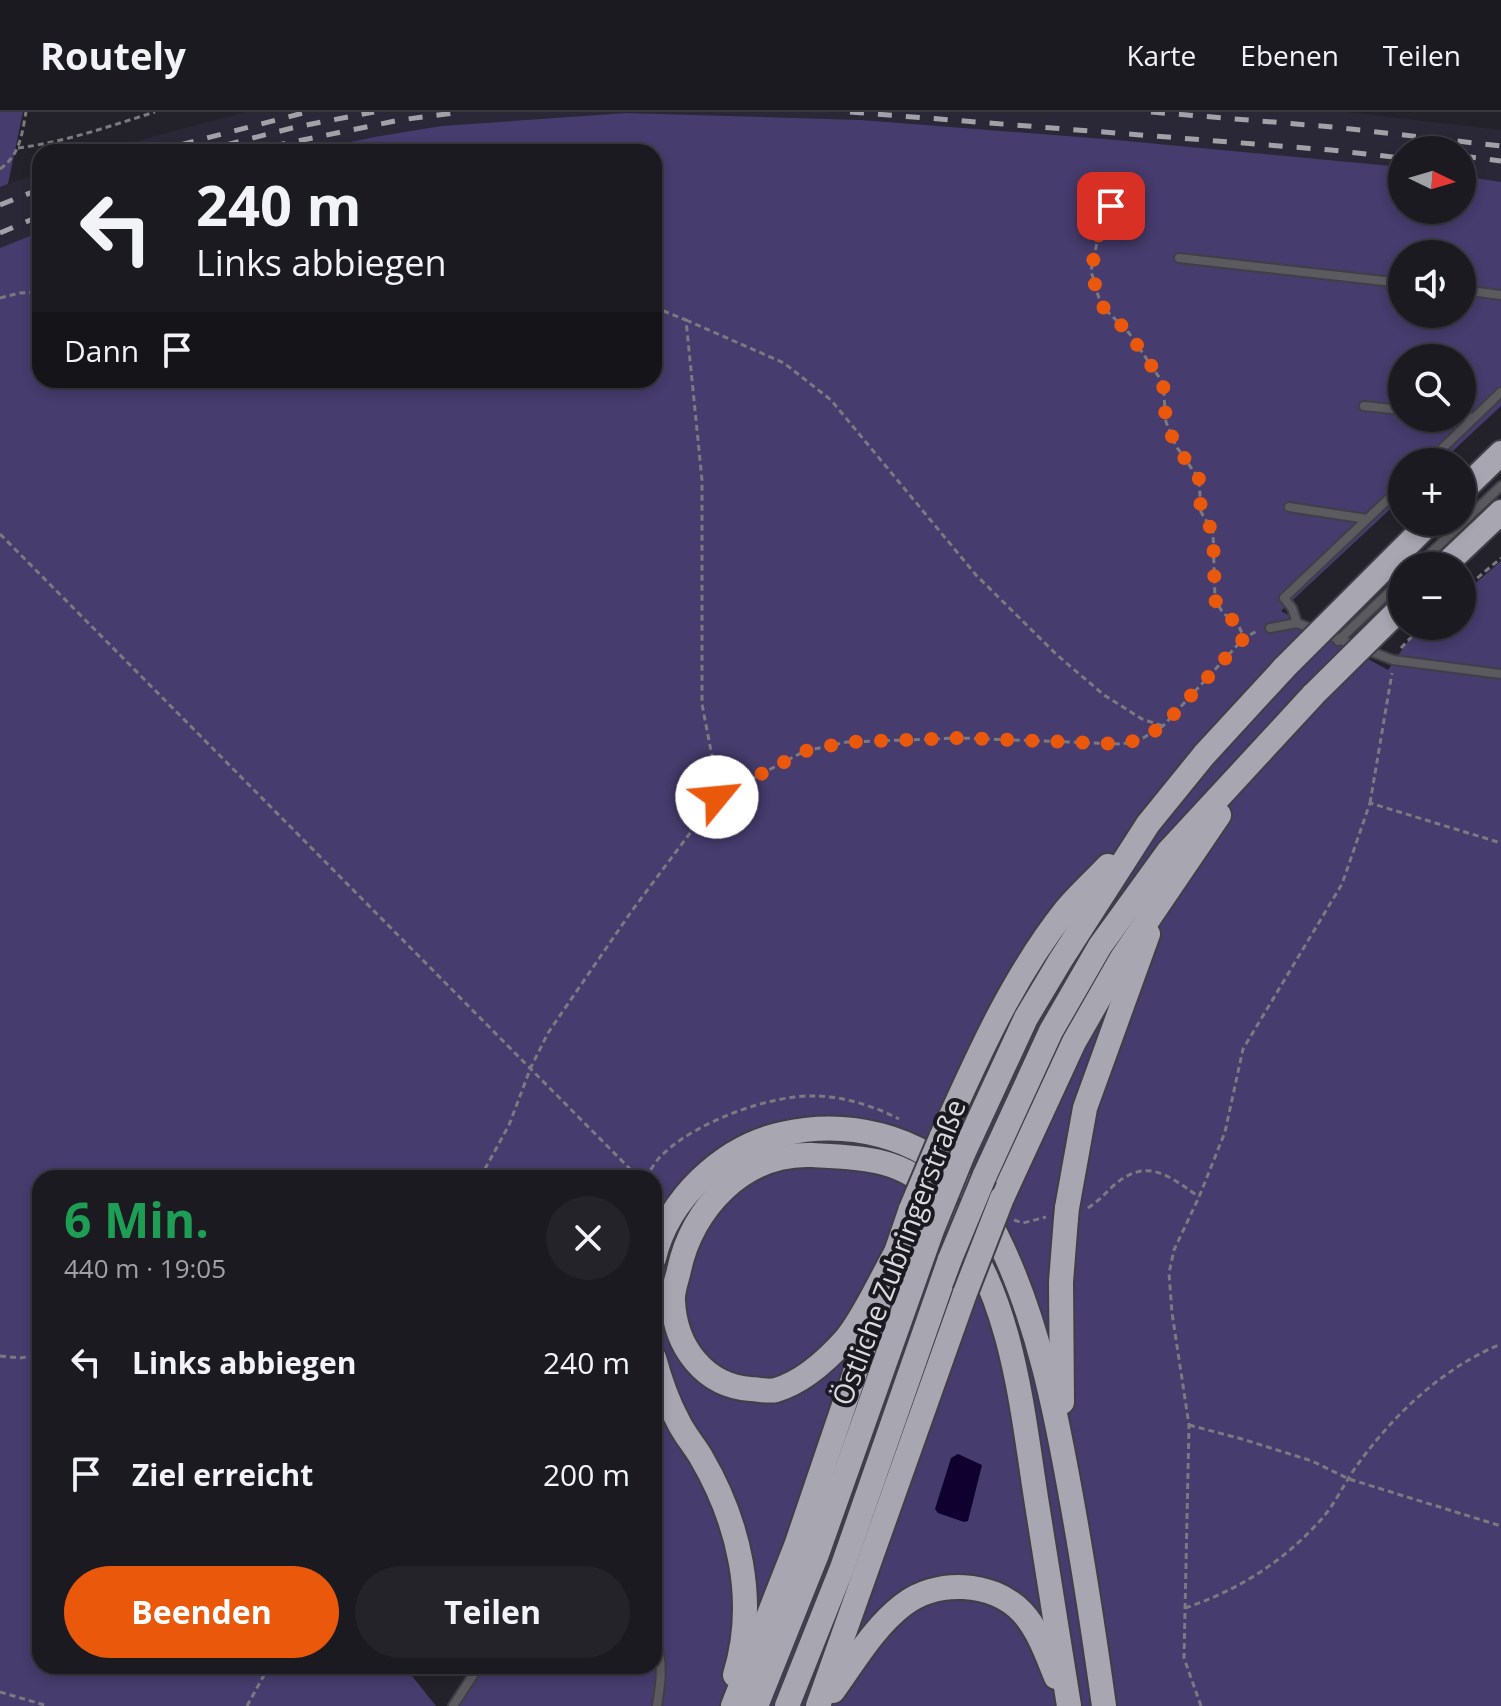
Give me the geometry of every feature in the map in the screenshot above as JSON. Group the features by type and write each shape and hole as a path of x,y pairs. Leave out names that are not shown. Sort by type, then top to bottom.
{"highway":[{"path":"1476,477 1501,453"},
{"path":"1459,552 1501,512"},
{"name":"Östliche Zubringerstraße","path":"756,1706 817,1554 932,1230 963,1154 1026,1018 1148,824 1204,755 1285,667 1416,536"},
{"name":"Östliche Zubringerstraße","path":"787,1706 842,1568 950,1259 1051,1031 1100,946 1168,852 1314,694 1388,621"},
{"path":"820,1706 965,1293 1002,1198 1074,1042 1122,958 1262,751"},
{"path":"733,1706 796,1546 911,1209 976,1060 1036,953 1066,910 1148,824"},
{"path":"1062,1449 1061,1282 1067,1213 1085,1108 1158,905"},
{"path":"662,1240 676,1208 713,1167 763,1138 807,1128 849,1128 897,1140 941,1165 966,1186 1012,1268 1035,1331 1062,1449 1104,1706"},
{"path":"895,1254 847,1337 814,1371 774,1391 738,1388 704,1372 683,1345 673,1299 682,1255 697,1222 723,1187 760,1164 801,1155 870,1159 895,1166 928,1187 961,1230 982,1265 995,1296 1014,1360 1068,1706"},
{"path":"662,1387 678,1423 701,1456 727,1508 739,1550 746,1589 743,1629 737,1671 723,1706"},
{"path":"820,1706 870,1639 903,1604 936,1587 972,1587 999,1595 1021,1611 1042,1645 1068,1706"}],"lane":[{"path":"1179,258 1388,281"},
{"path":"1476,292 1501,295"},
{"path":"1476,416 1501,392"},
{"path":"1364,406 1388,409"},
{"path":"1443,448 1459,432"},
{"path":"1432,552 1501,486"},
{"path":"1297,623 1292,608 1284,598 1388,499"},
{"path":"1289,507 1367,519"},
{"path":"1338,641 1388,593"},
{"path":"1270,628 1297,623 1393,660 1501,674"},
{"path":"453,1706 474,1674"},
{"path":"657,1706 662,1674"}],"path":[{"path":"0,169 18,148 26,112"},
{"path":"47,144 155,112"},
{"path":"18,148 32,146"},
{"path":"1122,179 1099,233 1091,271 1101,305 1129,333 1163,383 1166,422 1176,446 1199,479 1201,512 1213,532 1215,600 1223,613 1238,624 1244,638"},
{"path":"0,298 32,292"},
{"path":"662,310 784,363 831,400 976,575 1057,655 1104,695 1142,719 1163,726"},
{"path":"686,320 702,480 702,704 717,797 729,821"},
{"path":"0,534 631,1170"},
{"path":"1476,579 1501,558"},
{"path":"484,1170 509,1125 548,1033 717,797 805,751 847,742 960,738 1123,744 1143,738 1163,726 1244,638 1254,631 1270,628"},
{"path":"1201,1706 1184,1658 1189,1425 1169,1273 1174,1250 1225,1132 1243,1049 1342,884 1370,803 1392,685 1393,660 1407,640"},
{"path":"1370,803 1501,843"},
{"path":"1185,1608 1221,1596 1283,1558 1320,1522 1359,1463 1436,1380 1501,1344"},
{"path":"0,1356 32,1356"},
{"path":"1189,1425 1312,1461 1349,1479 1501,1526"},
{"path":"247,1706 265,1674"},
{"path":"0,1692 48,1706"}],"shaded area":[{"path":"0,112 23,112 8,184 0,187"},
{"path":"246,112 1347,112 1501,130 1501,182 1476,178 1476,136 1388,136 1388,167 1106,139 862,120 626,113 441,126 341,144 128,144"},
{"path":"626,113 862,120 1388,166 1388,224 1476,224 1476,178 1501,182 1501,406 1476,429 1476,344 1388,344 1388,432 1473,432 1456,448 1388,448 1388,511 1281,611 1388,670 1409,640 1476,640 1476,583 1501,561 1501,1706 458,1706 480,1674 662,1674 662,1170 32,1170 32,1674 410,1674 436,1706 0,1706 0,248 32,235 32,388 662,388 662,144 341,144 441,126"},
{"path":"32,176 32,235 0,248 0,187"},
{"path":"958,1454 982,1465 968,1521 964,1522 938,1513 935,1509 951,1458"}],"railway":[{"path":"184,144 307,112"},
{"path":"229,144 374,112"},
{"path":"283,144 400,120 461,112"},
{"path":"850,112 1388,156"},
{"path":"1151,112 1333,127 1501,146"},
{"path":"1476,158 1501,161"},
{"path":"0,205 32,192"},
{"path":"0,233 32,219"}],"route":[{"path":"717,797 805,751 847,742 960,738 1123,744 1143,738 1163,726 1244,638 1238,624 1223,613 1215,600 1213,532 1201,512 1199,479 1176,446 1166,422 1163,383 1129,333 1101,305 1091,271 1099,233 1111,206"}]}
